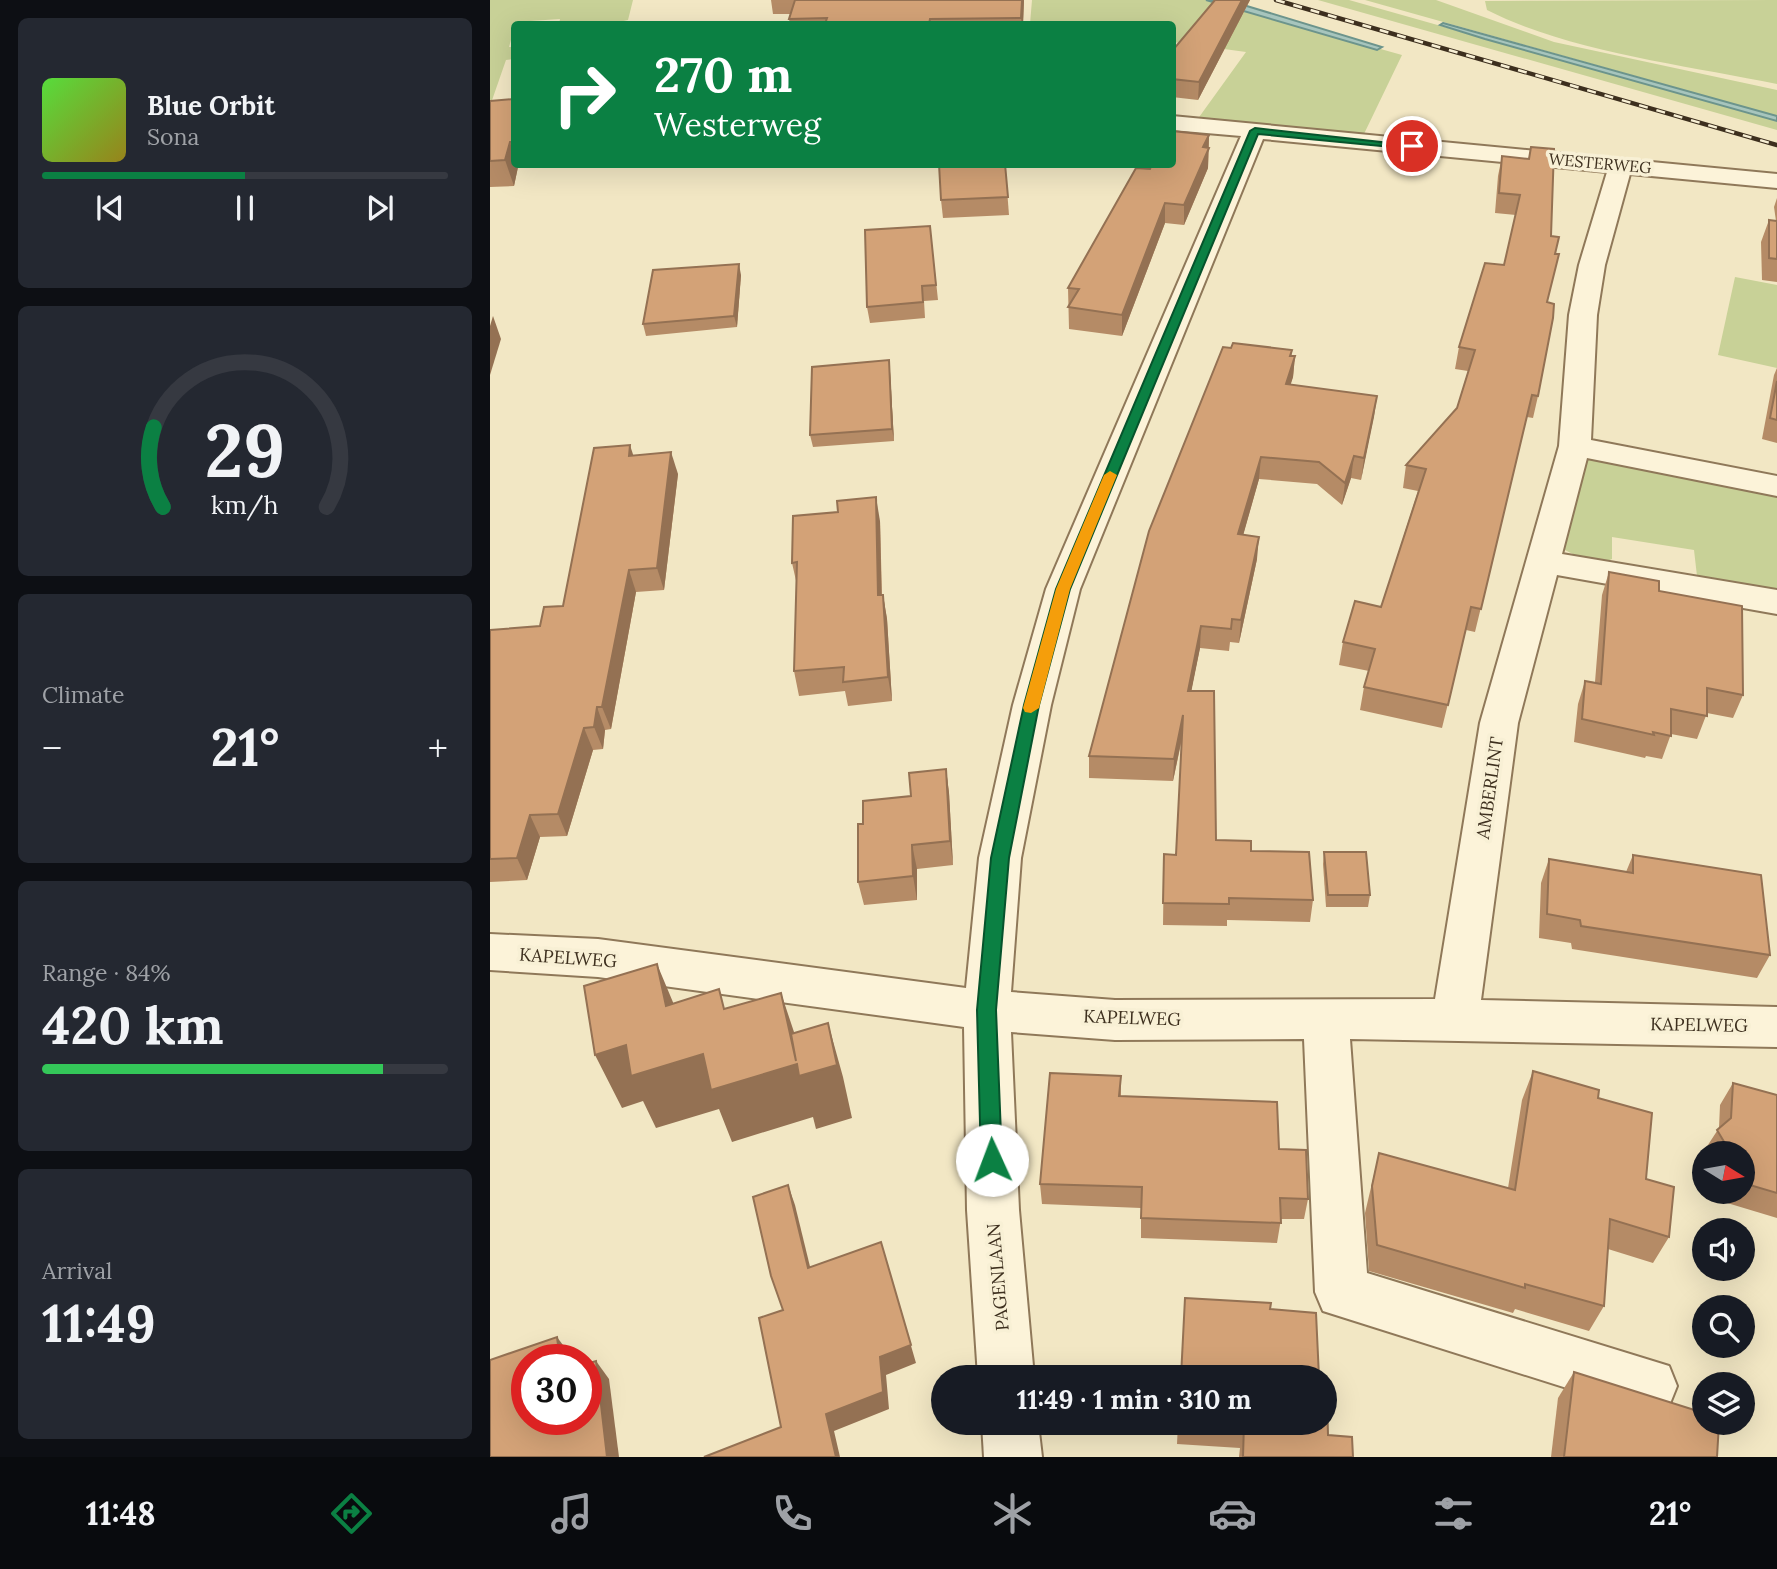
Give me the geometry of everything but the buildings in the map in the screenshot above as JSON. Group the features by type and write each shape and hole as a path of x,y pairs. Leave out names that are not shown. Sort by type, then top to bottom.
{"street":[{"name":"WESTERWEG","path":"1176,124 1777,181"},
{"name":"PAGENLAAN","path":"1005,1365 993,1210 986,1010 1000,858 1032,705 1063,589 1255,131"},
{"name":"AMBERLINT","path":"1455,1019 1499,723 1575,446 1583,315 1592,265 1621,165"},
{"path":"1575,446 1777,486"},
{"path":"1545,562 1777,602"},
{"name":"KAPELWEG","path":"490,952 609,960 986,1010 1115,1020 1455,1019 1777,1027"},
{"path":"1326,1019 1342,1292 1649,1386"},
{"path":"1011,1435 1013,1457"}],"green space":[{"path":"490,0 633,0 628,20 624,21 511,21 511,59 506,60 490,106"},
{"path":"1032,0 1206,0 1402,55 1363,136 1197,120 1246,52 1176,42 1176,21 1030,21"},
{"path":"1318,0 1349,0 1777,121 1777,130"},
{"path":"1365,0 1436,0 1554,42 1777,90 1777,116"},
{"path":"1777,0 1777,84 1629,56 1555,37 1487,10 1485,1"},
{"path":"1735,277 1777,285 1777,368 1718,355"},
{"path":"1598,458 1777,493 1777,592 1697,576 1694,550 1612,537 1612,559 1606,561 1588,560 1565,550 1562,540 1579,467 1587,460"}],"water":[{"path":"1206,0 1227,0 1382,47 1377,50"},
{"path":"1443,23 1777,116 1777,121 1440,25"}],"railway":[{"path":"1276,0 1777,145"}],"slow traffic":[{"path":"1031,708 1063,589 1110,475"}],"route":[{"path":"992,1160 986,1010 1000,858 1032,705 1063,589 1123,444 1255,131 1412,146"}]}
